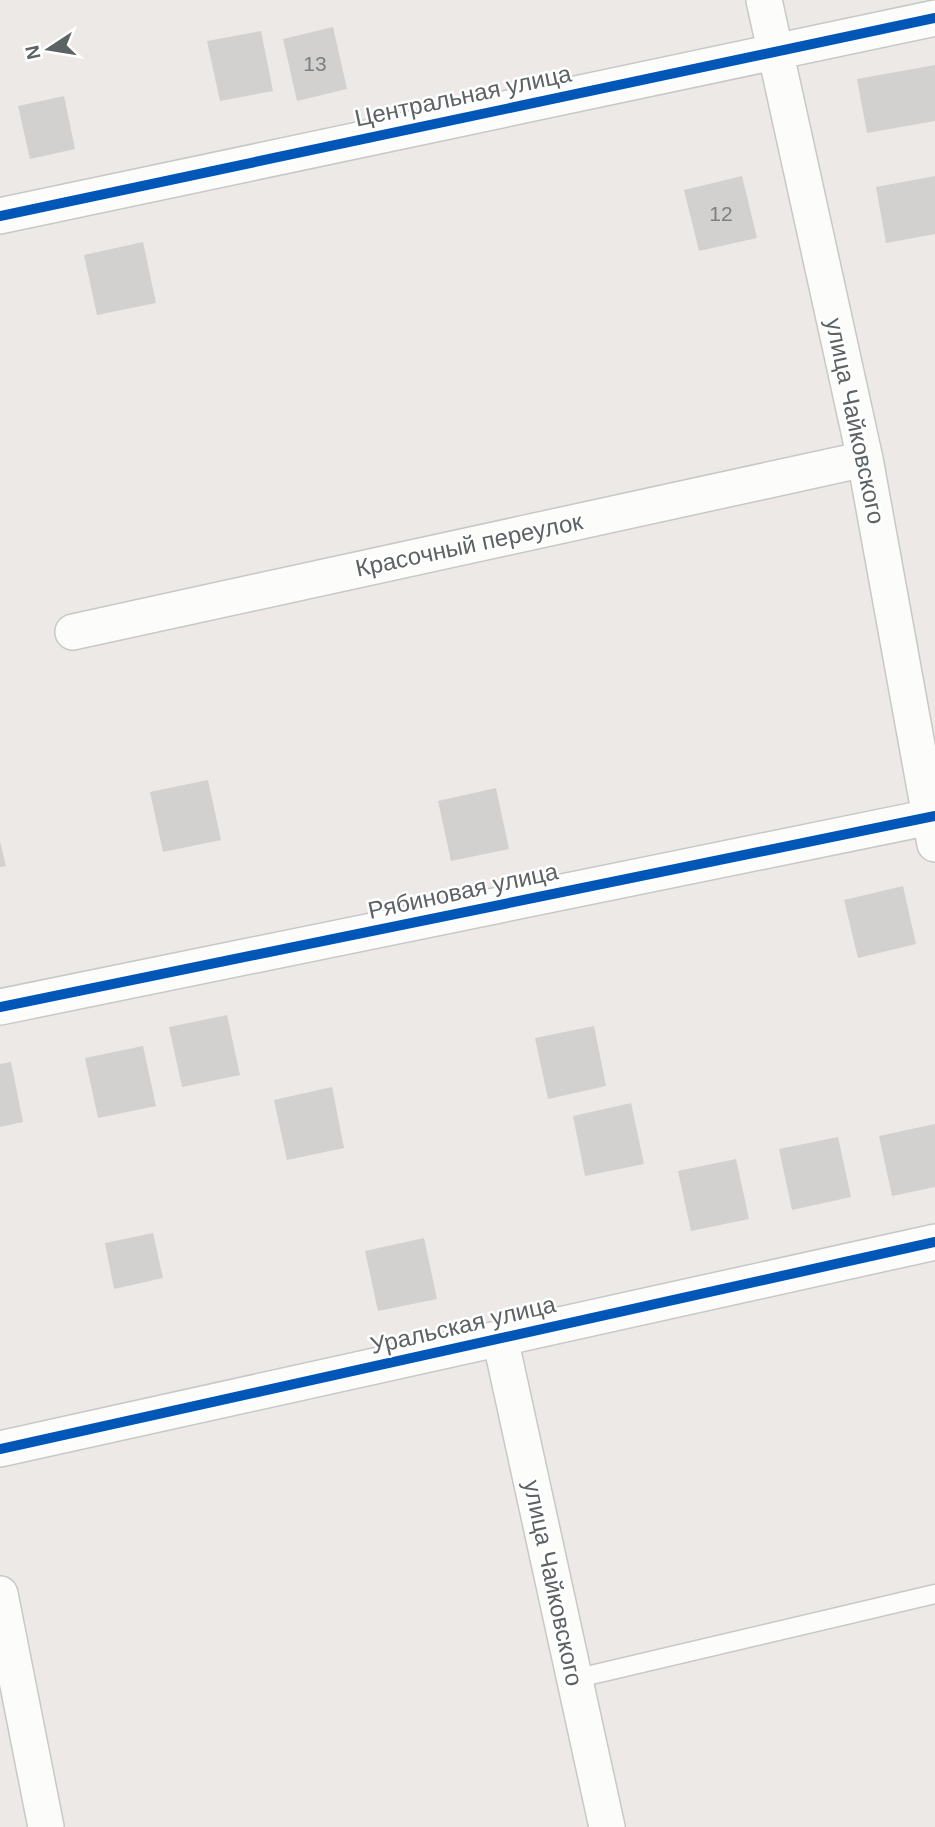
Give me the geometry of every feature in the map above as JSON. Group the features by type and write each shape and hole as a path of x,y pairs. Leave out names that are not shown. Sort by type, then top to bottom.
{"street":[{"name":"улица Чайковского","path":"765,0 864,459 933,825"},
{"name":"Центральная улица","path":"0,216 935,18"},
{"name":"Красочный переулок","path":"73,632 864,459"},
{"name":"Рябиновая улица","path":"0,1007 933,825"},
{"name":"Уральская улица","path":"0,1449 935,1241"},
{"name":"улица Чайковского","path":"500,1338 607,1827"},
{"path":"0,1594 46,1827"}],"lane":[{"path":"574,1679 935,1594"}],"building":[{"path":"333,27 347,89 297,101 283,39"},
{"path":"261,31 273,91 220,101 207,41"},
{"path":"935,65 935,121 867,133 857,79"},
{"path":"64,96 75,149 30,159 18,106"},
{"path":"742,176 757,238 699,251 684,190"},
{"path":"935,176 935,234 886,243 876,187"},
{"path":"143,242 156,303 97,315 84,255"},
{"path":"208,780 221,840 163,852 150,792"},
{"path":"496,788 509,849 451,861 438,801"},
{"path":"0,841 6,866 0,867"},
{"path":"903,886 916,944 858,958 844,900"},
{"path":"227,1015 240,1075 182,1087 169,1027"},
{"path":"594,1026 606,1086 548,1099 535,1038"},
{"path":"143,1046 156,1106 98,1118 85,1058"},
{"path":"11,1062 23,1122 0,1127 0,1064"},
{"path":"332,1087 344,1148 287,1160 274,1100"},
{"path":"631,1103 644,1164 585,1176 573,1116"},
{"path":"935,1124 935,1187 892,1196 879,1136"},
{"path":"838,1137 851,1197 792,1210 779,1149"},
{"path":"736,1159 749,1219 691,1231 678,1171"},
{"path":"153,1233 163,1278 114,1289 105,1243"},
{"path":"424,1238 437,1299 378,1311 365,1251"}],"cycle path":[{"path":"0,216 935,18"},
{"path":"0,1007 935,816"},
{"path":"0,1449 935,1242"}]}
